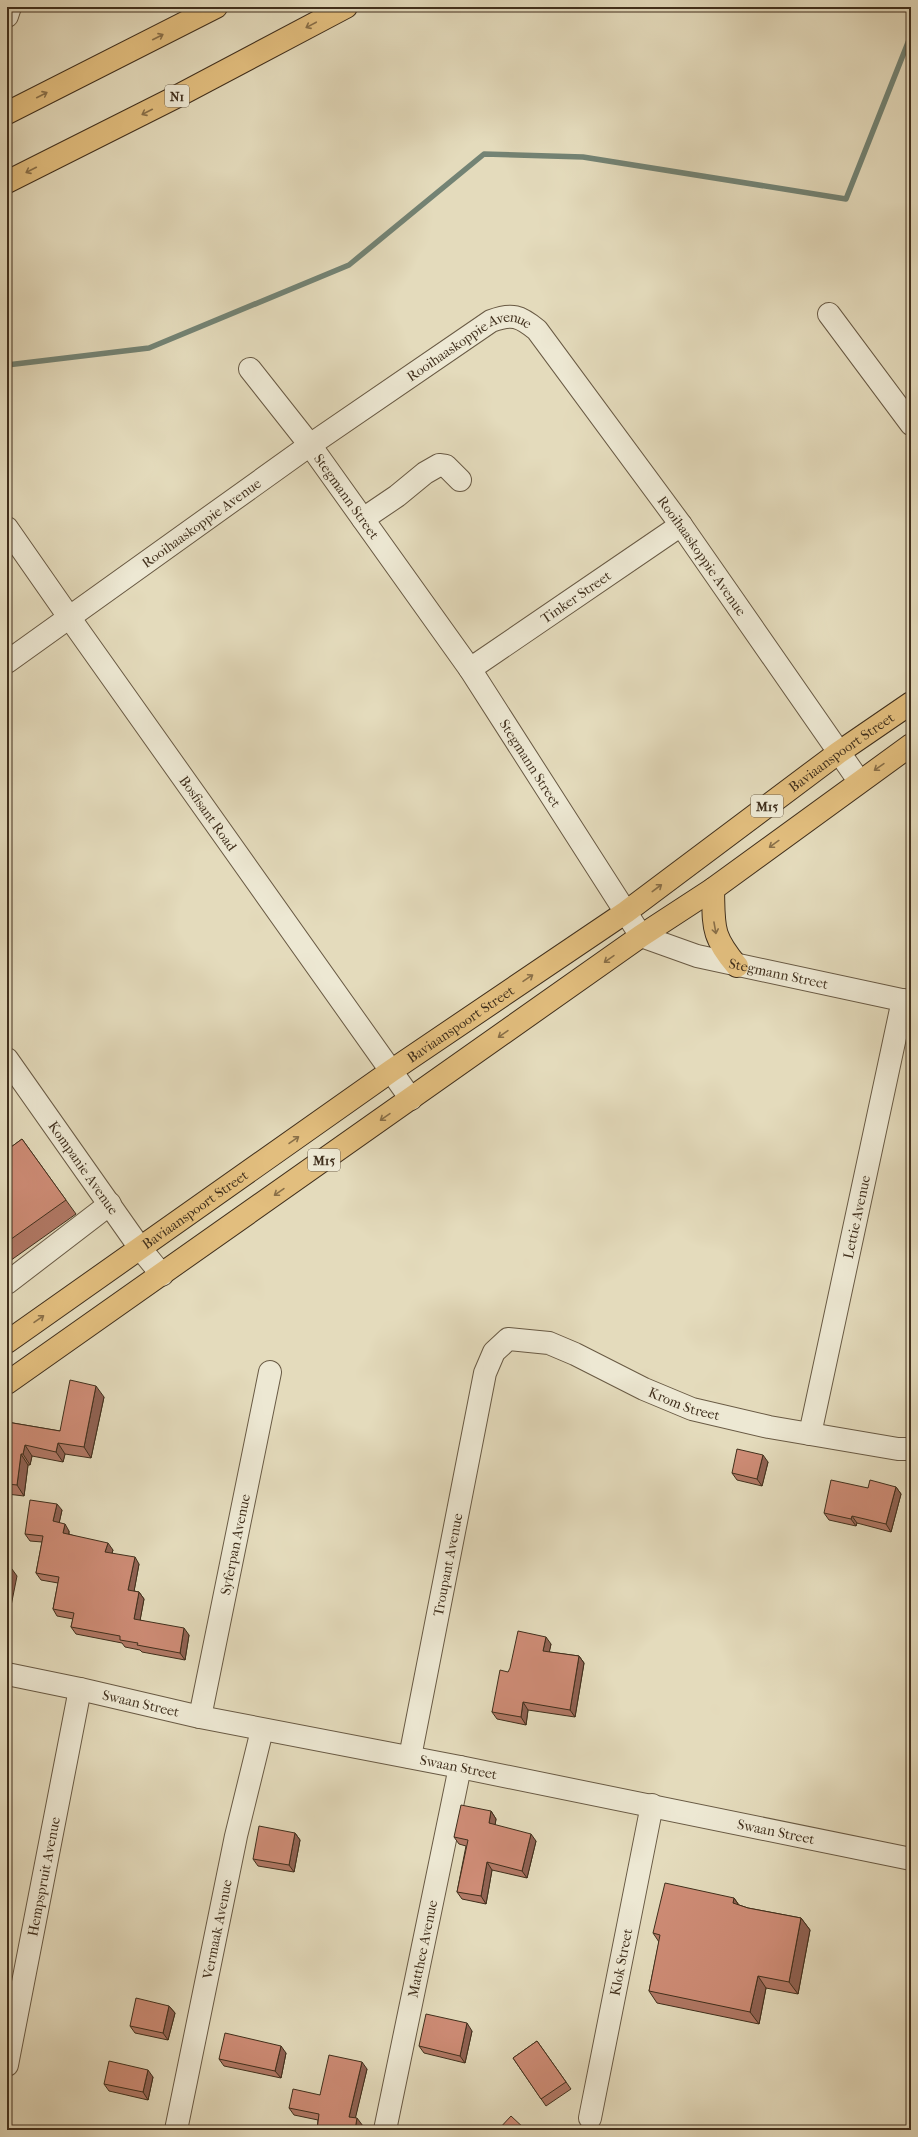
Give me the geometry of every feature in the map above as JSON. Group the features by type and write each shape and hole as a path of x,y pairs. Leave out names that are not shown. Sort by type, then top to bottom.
{"main road":[{"path":"7,113 216,7"},
{"name":"N1","path":"7,182 174,98 346,7"},
{"name":"Baviaanspoort Street","path":"7,1342 391,1072 626,912 838,753 911,703"},
{"name":"M15","path":"7,1383 641,936 712,889 859,781 911,745"},
{"path":"712,889 714,927 718,940 736,966"}],"street":[{"path":"7,16 10,7"},
{"path":"829,314 911,424"},
{"name":"Rooihaaskoppie Avenue","path":"7,662 310,445 491,321 504,316 515,316 526,321 537,330 681,525 838,753 859,781"},
{"name":"Stegmann Street","path":"250,369 310,445 470,669 641,936 697,956 736,966 907,1001"},
{"path":"363,519 397,496 425,473 440,465 446,466 460,480"},
{"name":"Tinker Street","path":"470,669 681,525"},
{"name":"Bosfisant Road","path":"8,528 69,617 411,1099"},
{"name":"Lettie Avenue","path":"810,1434 907,1001"},
{"name":"Kompanie Avenue","path":"7,1059 140,1248 162,1275"},
{"path":"7,1283 110,1204"},
{"name":"Krom Street","path":"485,1373 494,1352 508,1339 548,1343 581,1357 692,1410 769,1427 898,1449 911,1449"},
{"name":"Syferpan Avenue","path":"200,1717 270,1372"},
{"name":"Troupant Avenue","path":"410,1757 485,1373"},
{"name":"Swaan Street","path":"7,1674 262,1730 410,1757 652,1805 911,1859"},
{"name":"Hempspruit Avenue","path":"7,2065 80,1689"},
{"name":"Vermaak Avenue","path":"176,2130 236,1836 262,1730"},
{"name":"Matthee Avenue","path":"385,2130 460,1767"},
{"name":"Klok Street","path":"590,2118 652,1805"}],"building":[{"path":"22,1139 66,1200 7,1242 7,1150"},
{"path":"70,1380 96,1386 84,1447 58,1443 56,1452 25,1445 23,1454 21,1454 17,1485 7,1484 7,1422 60,1431"},
{"path":"737,1449 763,1455 757,1479 732,1473"},
{"path":"831,1480 868,1488 870,1480 896,1487 886,1524 852,1516 851,1519 824,1513"},
{"path":"30,1500 57,1504 53,1521 65,1524 63,1533 108,1543 105,1552 135,1557 128,1590 139,1592 134,1619 184,1628 180,1653 137,1645 138,1643 120,1640 120,1636 71,1627 74,1613 53,1609 59,1577 36,1573 43,1536 25,1534"},
{"path":"7,1565 9,1565 7,1576"},
{"path":"518,1631 546,1637 543,1651 579,1656 570,1710 523,1702 521,1717 492,1712 500,1670 508,1672 510,1668"},
{"path":"461,1805 491,1811 489,1823 531,1834 522,1871 487,1862 481,1896 457,1892 468,1840 454,1837"},
{"path":"259,1826 295,1833 289,1865 253,1859"},
{"path":"665,1883 734,1898 733,1903 748,1908 801,1918 789,1982 758,1976 750,2012 649,1991 660,1935 653,1933"},
{"path":"136,1998 169,2006 163,2033 130,2026"},
{"path":"426,2014 467,2023 460,2056 419,2046"},
{"path":"225,2033 281,2046 275,2071 219,2059"},
{"path":"537,2041 566,2082 541,2099 513,2058"},
{"path":"329,2055 362,2062 349,2117 357,2118 355,2130 317,2130 319,2114 289,2108 293,2089 320,2095"},
{"path":"109,2061 148,2070 143,2092 104,2084"},
{"path":"511,2116 526,2130 498,2130"}],"waterway":[{"path":"7,365 149,348 349,265 484,154 583,157 846,199 911,35"}]}
